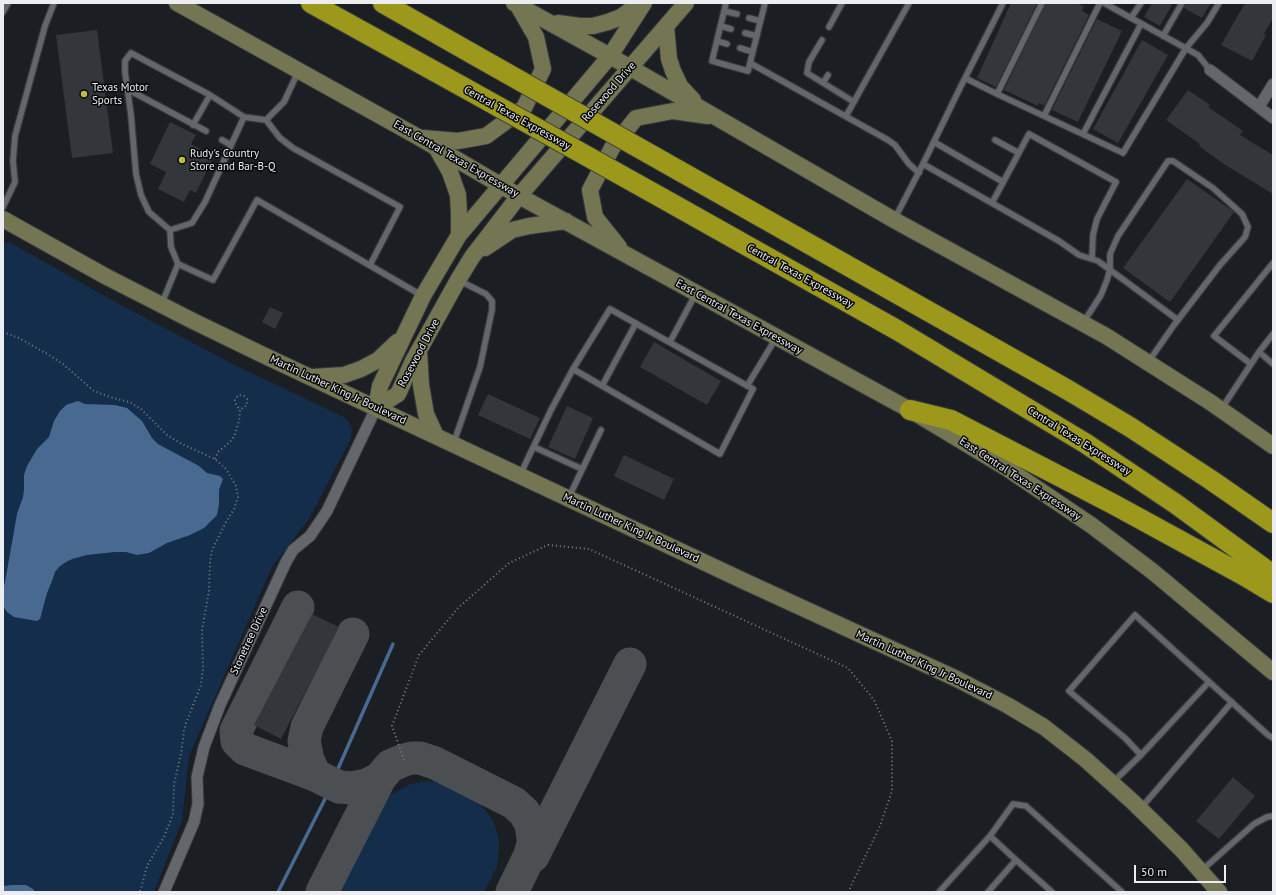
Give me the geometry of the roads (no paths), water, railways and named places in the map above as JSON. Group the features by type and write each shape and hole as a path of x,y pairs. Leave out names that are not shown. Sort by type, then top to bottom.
{"highway":[{"name":"Central Texas Expressway","path":"311,3 897,330 1085,443 1176,504 1273,575"},
{"path":"383,3 1068,390 1136,431 1273,523"},
{"path":"910,410 951,420 1113,504 1273,593"}],"main road":[{"name":"East Central Texas Expressway","path":"177,3 502,184 519,196 910,410 1008,469 1091,525 1152,571 1273,672"},
{"path":"547,21 575,26 593,26 621,17 640,3"},
{"name":"Rosewood Drive","path":"376,408 380,386 423,296 459,235 610,56 644,3"},
{"name":"Rosewood Drive","path":"376,408 398,394 413,361 472,257 519,196 686,3"},
{"path":"515,4 610,56 894,220 1106,336 1221,410 1273,446"},
{"path":"420,138 458,141 486,136 524,108 543,69 536,37 515,4"},
{"path":"666,26 668,53 672,71 680,86 700,108"},
{"path":"625,254 594,217 590,190 612,148 636,118 673,111 716,117"},
{"path":"437,148 450,172 458,196 459,235"},
{"name":"Martin Luther King Jr Boulevard","path":"3,219 105,276 254,351 568,499 964,682 1007,705 1044,727 1085,759 1181,849 1219,892"},
{"path":"472,257 512,230 566,221"},
{"path":"310,377 344,375 361,370 378,360 404,336"},
{"path":"419,351 421,385 426,414 436,436"}],"street":[{"path":"1210,70 1273,118"},
{"path":"1260,108 1273,84"},
{"name":"Stonetree Drive","path":"164,892 194,822 198,804 198,777 204,747 220,705 286,562 293,550 310,536 327,511 376,408"}],"lane":[{"path":"3,12 8,3"},
{"path":"3,207 15,182 13,161 15,136 45,26 54,3"},
{"path":"726,3 712,62 748,71 765,3"},
{"path":"829,27 842,3"},
{"path":"846,116 909,3"},
{"path":"894,220 1003,3"},
{"path":"997,94 1042,3"},
{"path":"1044,116 1100,3"},
{"path":"1104,3 1198,55 1210,70"},
{"path":"1131,18 1141,3"},
{"path":"1163,36 1182,3"},
{"path":"965,78 1123,153 1186,48 1207,24 1219,3"},
{"path":"724,11 737,14"},
{"path":"749,18 760,21"},
{"path":"1083,134 1141,24"},
{"path":"721,26 731,29"},
{"path":"745,33 757,36"},
{"path":"822,40 809,62 807,73 854,102"},
{"path":"717,41 727,44"},
{"path":"740,48 753,52"},
{"path":"370,265 400,207 293,148 280,138 266,120 244,117 210,95 131,53 125,61 125,72 131,115 136,174 141,195 149,212 170,230 171,247 178,264 213,280 257,200 423,296"},
{"path":"750,63 895,145 909,164 919,172"},
{"path":"266,120 284,102 298,71"},
{"path":"823,83 828,75"},
{"path":"127,89 206,131"},
{"path":"193,125 210,95"},
{"path":"170,230 192,223 205,202 244,117"},
{"path":"992,203 1029,134 1116,182 1097,219 1093,235 1092,259"},
{"path":"222,140 231,145"},
{"path":"995,140 1019,153"},
{"path":"934,142 1003,182"},
{"path":"1083,324 1102,295 1110,269 1110,254 1118,236 1168,161 1173,161 1213,188 1242,214 1248,227 1245,237 1220,265 1178,320 1148,363"},
{"path":"923,164 1059,241 1079,255 1098,261 1178,320"},
{"path":"1251,364 1214,336 1273,263"},
{"path":"161,305 178,264"},
{"path":"453,444 480,367 492,310 492,301 486,294 458,280"},
{"path":"670,342 696,293"},
{"path":"520,476 551,410 573,369 610,309 754,389 720,454 573,369"},
{"path":"602,386 636,323"},
{"path":"1221,410 1259,352 1273,334"},
{"path":"747,386 776,337"},
{"path":"1259,352 1273,364"},
{"path":"568,499 601,430"},
{"path":"534,447 582,469"},
{"path":"1141,755 1125,738 1069,691 1135,615 1273,738"},
{"path":"1112,783 1141,755 1209,682"},
{"path":"1140,809 1232,702"},
{"path":"939,892 990,836 1013,804 1026,806 1122,892"},
{"path":"1200,871 1254,824 1267,817 1273,816"},
{"path":"990,836 1052,892"},
{"path":"988,892 1016,860"}],"waterway":[{"path":"337,771 393,644"},
{"path":"278,892 325,799"}],"place":[{"name":"Texas Motor Sports","path":"84,94"},
{"name":"Rudy's Country Store and Bar-B-Q","path":"182,160"}]}
